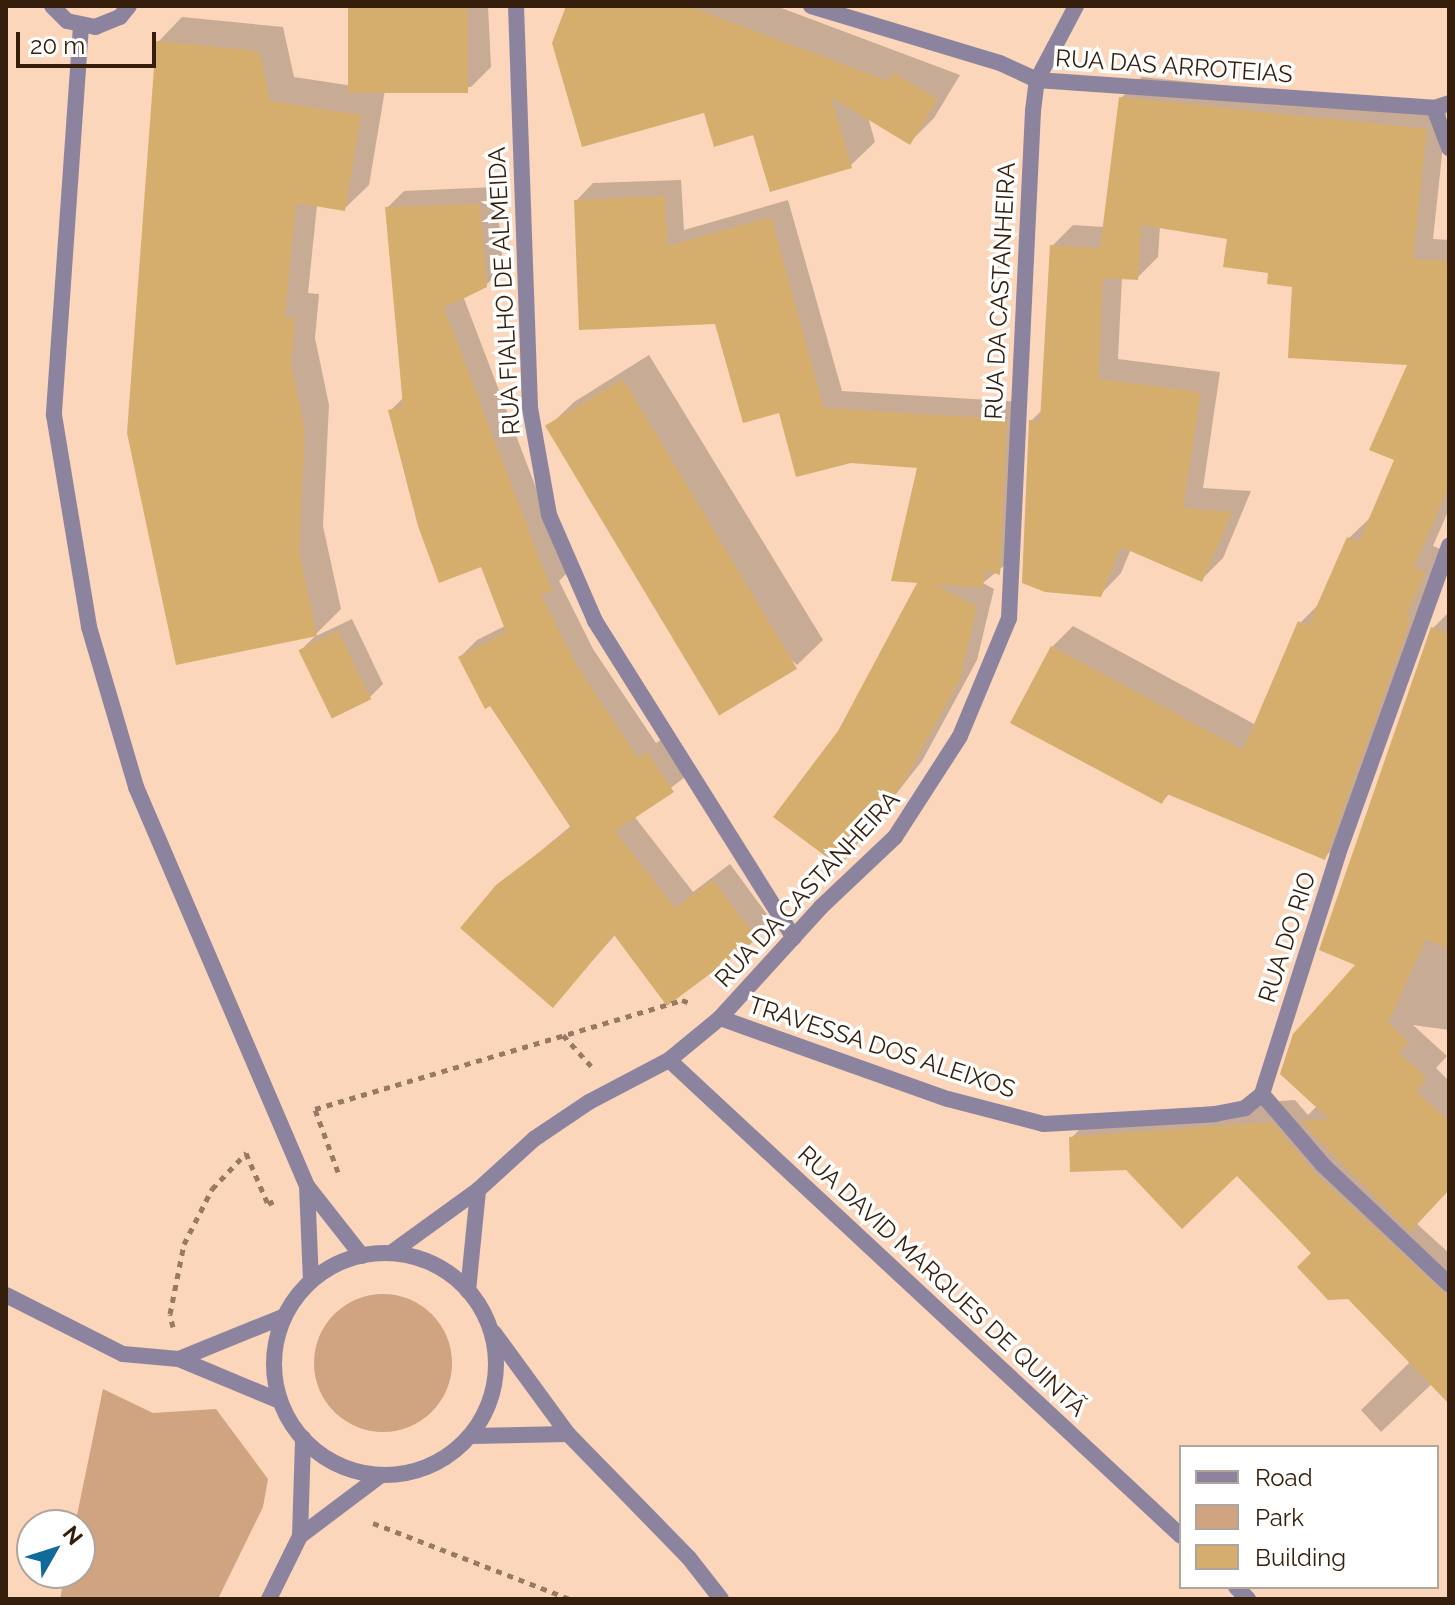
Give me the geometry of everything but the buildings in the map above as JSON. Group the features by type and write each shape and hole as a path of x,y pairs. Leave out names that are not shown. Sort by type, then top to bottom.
{"street":[{"path":"52,6 81,26 108,24 129,6"},
{"name":"RUA FIALHO DE ALMEIDA","path":"516,6 530,408 549,515 595,621 794,938"},
{"name":"RUA DAS ARROTEIAS","path":"811,6 1000,63 1037,80 1442,105"},
{"path":"1037,80 1076,6"},
{"path":"81,26 54,415 89,627 136,787 307,1186 362,1256"},
{"name":"RUA DA CASTANHEIRA","path":"391,1253 478,1190 534,1139 578,1109 669,1060 720,1018 794,938 895,837 931,788 987,680 1009,618 1037,80"},
{"path":"1442,105 1449,148"},
{"name":"RUA DO RIO","path":"1262,1094 1338,854 1449,545"},
{"name":"TRAVESSA DOS ALEIXOS","path":"720,1018 948,1099 1044,1124 1215,1114 1245,1108 1262,1094"},
{"name":"RUA DAVID MARQUES DE QUINTÃ","path":"669,1060 1179,1534"},
{"path":"1262,1094 1323,1165 1449,1284"},
{"path":"307,1186 311,1281"},
{"path":"468,1291 478,1190"},
{"path":"380,1476 338,1464 303,1438 280,1401 274,1372 285,1316 311,1281 362,1256 391,1253 420,1259 468,1291 490,1328 568,1434 689,1558 721,1599"},
{"path":"6,1295 123,1354 179,1359 280,1401"},
{"path":"179,1359 285,1316"},
{"path":"300,1536 380,1476 430,1466 471,1436 494,1384 496,1356 490,1328"},
{"path":"471,1436 568,1434"},
{"path":"269,1599 300,1536 303,1438"}],"path":[{"path":"179,1359 170,1314 184,1244 212,1189 246,1153 268,1204 341,1170 315,1109 682,1000 720,1018"},
{"path":"337,1509 570,1599"}],"green space":[{"path":"383,1294 409,1300 431,1315 446,1337 452,1363 446,1389 431,1411 409,1426 383,1432 357,1426 335,1411 320,1389 314,1363 320,1337 335,1315 357,1300"},
{"path":"103,1389 153,1413 216,1409 268,1479 263,1507 218,1599 60,1599 62,1589 96,1589 96,1509 78,1509"}]}
